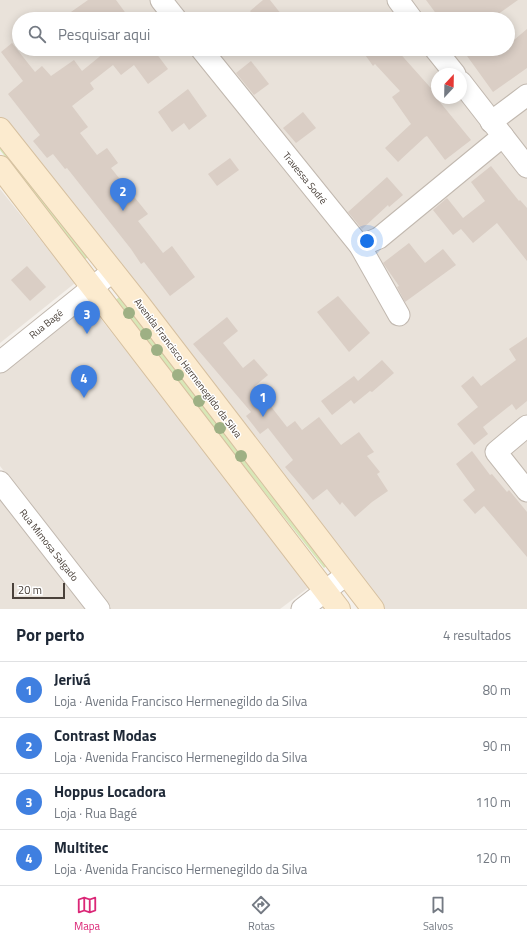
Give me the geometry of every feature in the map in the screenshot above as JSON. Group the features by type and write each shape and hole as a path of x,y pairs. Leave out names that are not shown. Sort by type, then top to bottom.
{"main road":[{"name":"Avenida Francisco Hermenegildo da Silva","path":"0,129 113,271 373,609"},
{"path":"0,167 339,609"}],"street":[{"path":"161,0 170,12"},
{"path":"398,0 407,12"},
{"name":"Travessa Sodré","path":"207,56 360,246 399,316"},
{"path":"441,56 450,68"},
{"path":"467,90 527,167"},
{"path":"360,246 379,238 497,129 527,95"},
{"name":"Rua Bagé","path":"0,362 113,271"},
{"path":"527,426 496,452 527,491"},
{"name":"Rua Mimosa Salgado","path":"0,482 99,609"},
{"path":"302,609 346,575"}],"shaded area":[{"path":"0,0 527,0 527,609 365,609 0,140"},
{"path":"0,189 75,283 0,343"},
{"path":"89,304 312,585 280,609 110,609 0,466 0,372"},
{"path":"0,499 85,609 0,609"}],"green space":[{"path":"0,136 91,255 84,260 0,150"},
{"path":"122,295 332,562 324,568 114,301"}],"building":[{"path":"88,0 116,0 125,12 71,12"},
{"path":"263,0 270,0 279,12 251,12 250,11"},
{"path":"426,0 518,0 501,12 435,12"},
{"path":"527,29 527,68 493,92 467,56 515,56 515,39"},
{"path":"12,43 12,56 22,56 35,72 42,66 51,76 74,60 82,71 100,56 158,56 168,69 148,84 134,65 121,75 113,65 90,83 94,89 72,106 88,127 80,133 97,155 107,148 118,163 111,168 148,214 138,221 163,253 172,246 195,277 170,296 144,262 141,264 131,249 67,168 65,169 53,154 47,158 33,141 40,135 8,94 23,81 1,52"},
{"path":"366,56 402,56 431,88 431,104 441,104 471,140 445,160 427,136 398,162 385,148 411,124 392,97 400,91 375,64 373,66"},
{"path":"251,61 269,84 254,95 236,73"},
{"path":"188,89 207,116 189,130 184,123 172,132 158,112"},
{"path":"303,112 316,128 296,143 283,128"},
{"path":"230,158 239,170 217,186 208,174"},
{"path":"491,166 519,201 520,200 527,208 527,261 497,223 473,243 461,229 453,235 433,210 447,198 463,218 485,201 471,182"},
{"path":"387,177 403,195 389,207 388,205 362,229 348,212"},
{"path":"409,243 425,263 443,249 456,265 405,302 397,287 399,286 383,263"},
{"path":"27,266 46,287 30,301 11,280"},
{"path":"338,296 370,333 349,352 317,312"},
{"path":"227,317 238,331 223,343 243,368 254,359 268,375 255,386 287,427 295,421 302,430 319,417 341,445 359,432 374,452 367,456 380,472 377,474 388,491 372,502 355,517 342,502 340,505 327,489 313,500 285,467 293,460 268,428 260,434 246,416 251,412 193,344"},
{"path":"527,337 527,401 516,410 512,404 483,427 488,434 474,445 457,424 478,407 461,386 473,376 481,386 516,360 509,349"},
{"path":"382,360 394,373 372,392 370,391 354,404 351,400 332,415 321,401 354,376 358,381"},
{"path":"472,451 490,475 492,474 507,492 509,490 527,512 527,557 484,506 475,514 463,500 475,490 456,464"}],"place":[{"name":"Contrast Modas","path":"123,211"},
{"name":"Hoppus Locadora","path":"87,334"},
{"name":"Multitec","path":"84,398"},
{"name":"Jerivá","path":"263,417"}]}
